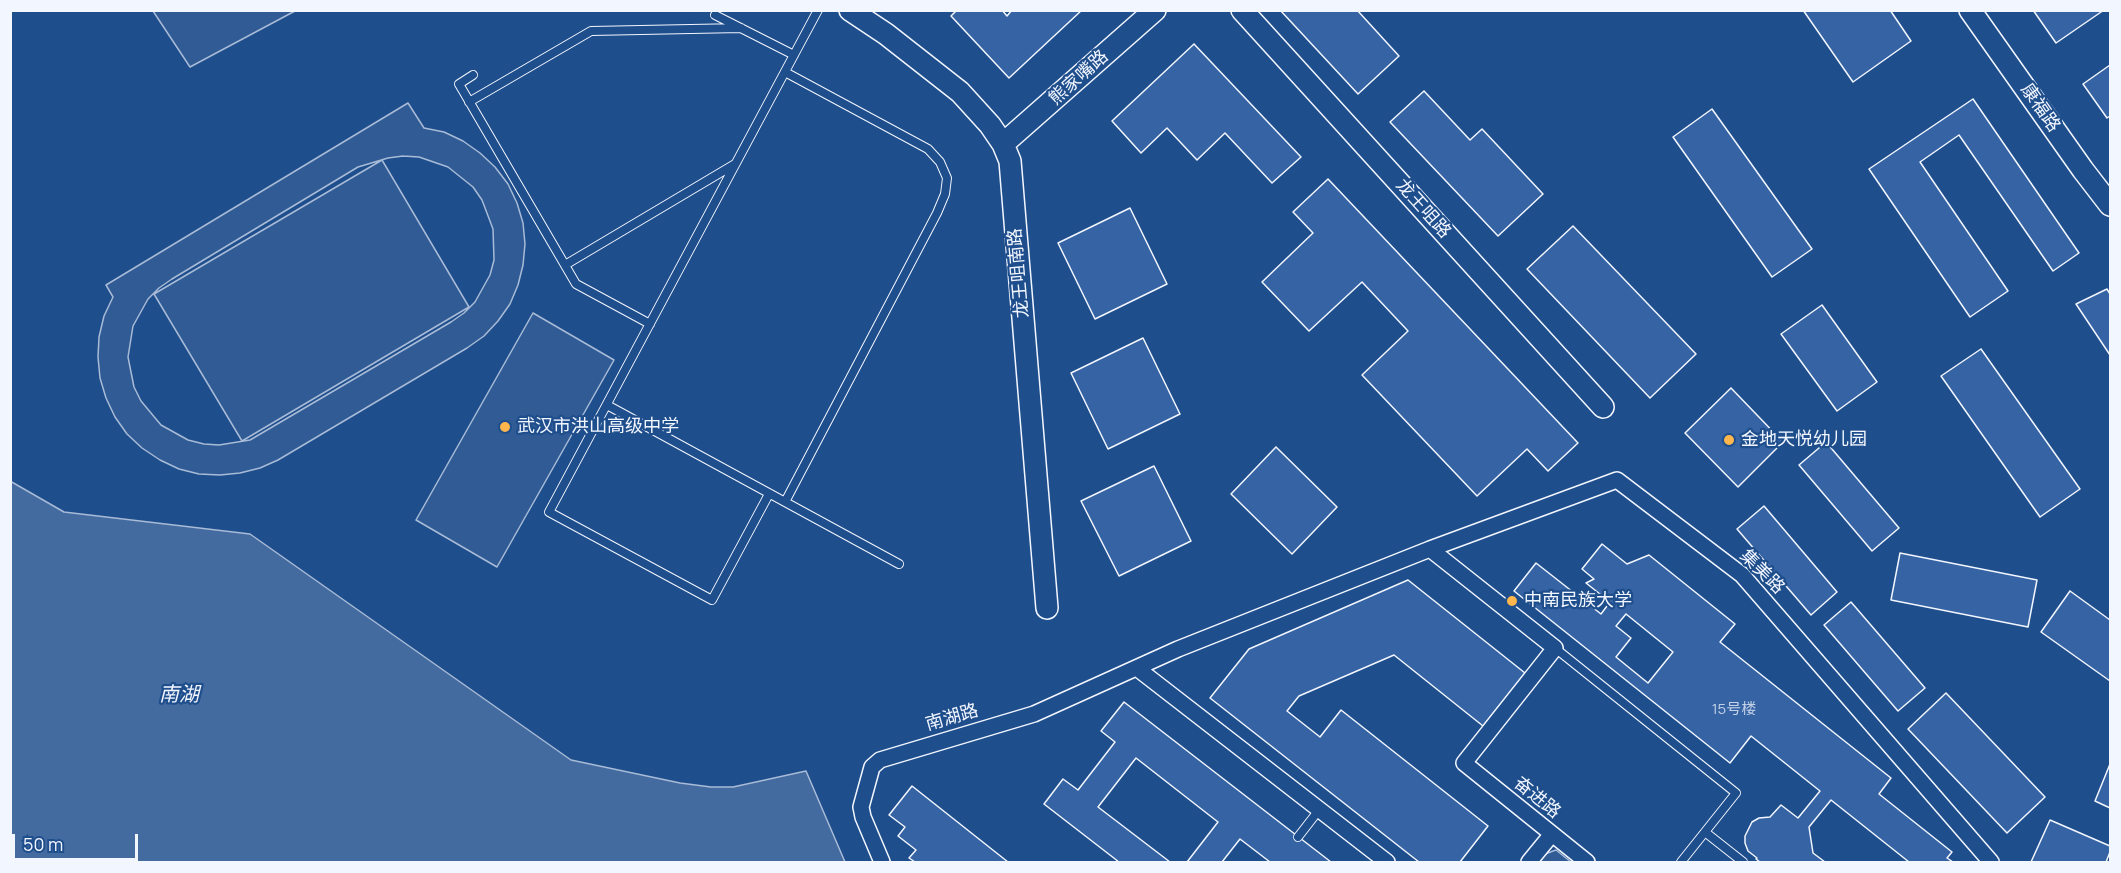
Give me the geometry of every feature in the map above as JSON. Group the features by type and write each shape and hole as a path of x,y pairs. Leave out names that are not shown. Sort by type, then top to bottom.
{"street":[{"name":"龙王咀南路","path":"850,10 886,34 960,92 990,124 1003,144 1010,161 1047,608"},
{"name":"熊家嘴路","path":"1003,144 1155,10"},
{"name":"龙王咀路","path":"1242,10 1603,407"},
{"name":"康福路","path":"1970,10 2110,205"},
{"name":"集美路","path":"1430,549 1617,480 1742,575 1991,862"},
{"path":"1387,862 1138,669 1178,649 1430,549 1555,648"},
{"name":"奋进路","path":"1555,648 1464,763 1587,862"},
{"name":"南湖路","path":"882,862 861,807 872,767 876,763 884,757 1034,714 1138,669"},
{"path":"1530,862 1552,834"}],"lane":[{"path":"770,494 712,600 549,512 818,10"},
{"path":"715,15 794,55"},
{"path":"469,102 591,31 741,28"},
{"path":"785,72 928,149 940,162 947,178 945,194 936,213 785,502"},
{"path":"473,75 459,84 576,284 650,324"},
{"path":"566,265 736,163"},
{"path":"606,405 899,564"},
{"path":"1555,648 1736,793 1681,862"},
{"path":"1298,837 1319,810"},
{"path":"1705,832 1743,862"}],"shaded area":[{"path":"153,11 295,11 190,67"},
{"path":"408,103 424,128 444,132 463,141 495,167 508,184 523,223 525,244 518,285 510,304 484,336 278,460 240,473 199,474 179,469 142,448 127,434 115,417 100,378 99,337 104,316 113,297 106,285","holes":["419,157 448,167 473,187 482,200 493,229 494,260 490,275 475,302 451,322 250,440 219,445 204,444 188,440 161,425 141,401 134,387 128,357 133,326 148,299 172,279 358,167 388,158"]},
{"path":"382,160 469,307 242,441 154,294"},
{"path":"533,313 614,360 497,567 416,520"},
{"path":"1556,850 1571,862 1538,862 1545,854"}],"water":[{"name":"南湖","path":"10,481 64,512 250,534 571,760 680,783 711,787 733,787 806,771 845,862 11,862"}],"building":[{"path":"957,10 1002,10 1007,16 1012,10 1082,10 1009,78 951,16"},
{"path":"1280,10 1357,10 1399,56 1358,94"},
{"path":"1803,10 1890,10 1911,41 1853,82"},
{"path":"2033,10 2104,10 2056,43"},
{"path":"1194,44 1301,157 1272,183 1225,133 1197,160 1167,128 1141,153 1112,121"},
{"path":"2110,65 2110,116 2107,118 2083,84"},
{"path":"1424,91 1470,140 1482,129 1543,194 1498,236 1390,122"},
{"path":"1973,99 2079,253 2053,271 1959,135 1920,162 2008,291 1970,317 1869,169"},
{"path":"1712,109 1812,249 1772,277 1673,137"},
{"path":"1328,179 1578,443 1548,471 1527,449 1477,496 1362,375 1408,331 1362,282 1309,331 1262,282 1313,233 1293,212"},
{"path":"1130,208 1167,284 1095,319 1058,243"},
{"path":"1573,226 1696,354 1650,398 1527,269"},
{"path":"2107,289 2110,294 2110,355 2076,304"},
{"path":"1822,305 1877,382 1837,411 1781,334"},
{"path":"1143,338 1180,414 1108,449 1071,373"},
{"path":"1981,349 2080,489 2040,517 1941,376"},
{"path":"1731,388 1783,442 1738,487 1685,433"},
{"path":"1826,442 1899,528 1872,551 1799,465"},
{"path":"1276,447 1337,507 1292,554 1231,494"},
{"path":"1154,466 1191,541 1119,576 1081,501"},
{"path":"1764,506 1837,592 1811,615 1737,529"},
{"path":"1602,544 1627,564 1649,555 1735,624 1720,642 1891,778 1879,794 1952,852 1947,858 1953,862 1909,862 1831,800 1809,827 1813,853 1825,862 1760,862 1756,859 1748,851 1745,843 1745,836 1752,822 1759,818 1770,817 1781,805 1798,818 1820,791 1751,736 1730,763 1514,591 1536,563 1601,614 1610,602 1586,583 1594,579 1582,569","holes":["1626,614 1673,652 1648,683 1616,657 1631,638 1616,626"]},
{"path":"1900,553 2037,580 2028,627 1891,600"},
{"path":"1408,580 1525,673 1483,726 1394,655 1299,696 1287,711 1320,737 1341,710 1488,826 1460,862 1419,862 1210,698 1249,649"},
{"path":"2070,591 2110,620 2110,681 2041,632"},
{"path":"1851,602 1925,688 1898,711 1824,625"},
{"path":"1946,693 2045,797 2007,833 1908,729"},
{"path":"1124,702 1331,862 1270,862 1240,839 1222,862 1187,862 1218,822 1136,758 1098,807 1170,862 1119,862 1044,804 1063,779 1078,790 1115,742 1101,731"},
{"path":"2110,764 2110,808 2095,801"},
{"path":"912,786 1008,862 915,862 909,858 916,850 898,836 905,827 889,815"},
{"path":"2050,820 2110,846 2106,862 2031,862"}],"place":[{"name":"武汉市洪山高级中学","path":"505,427"},
{"name":"金地天悦幼儿园","path":"1729,440"},
{"name":"中南民族大学","path":"1512,601"}]}
